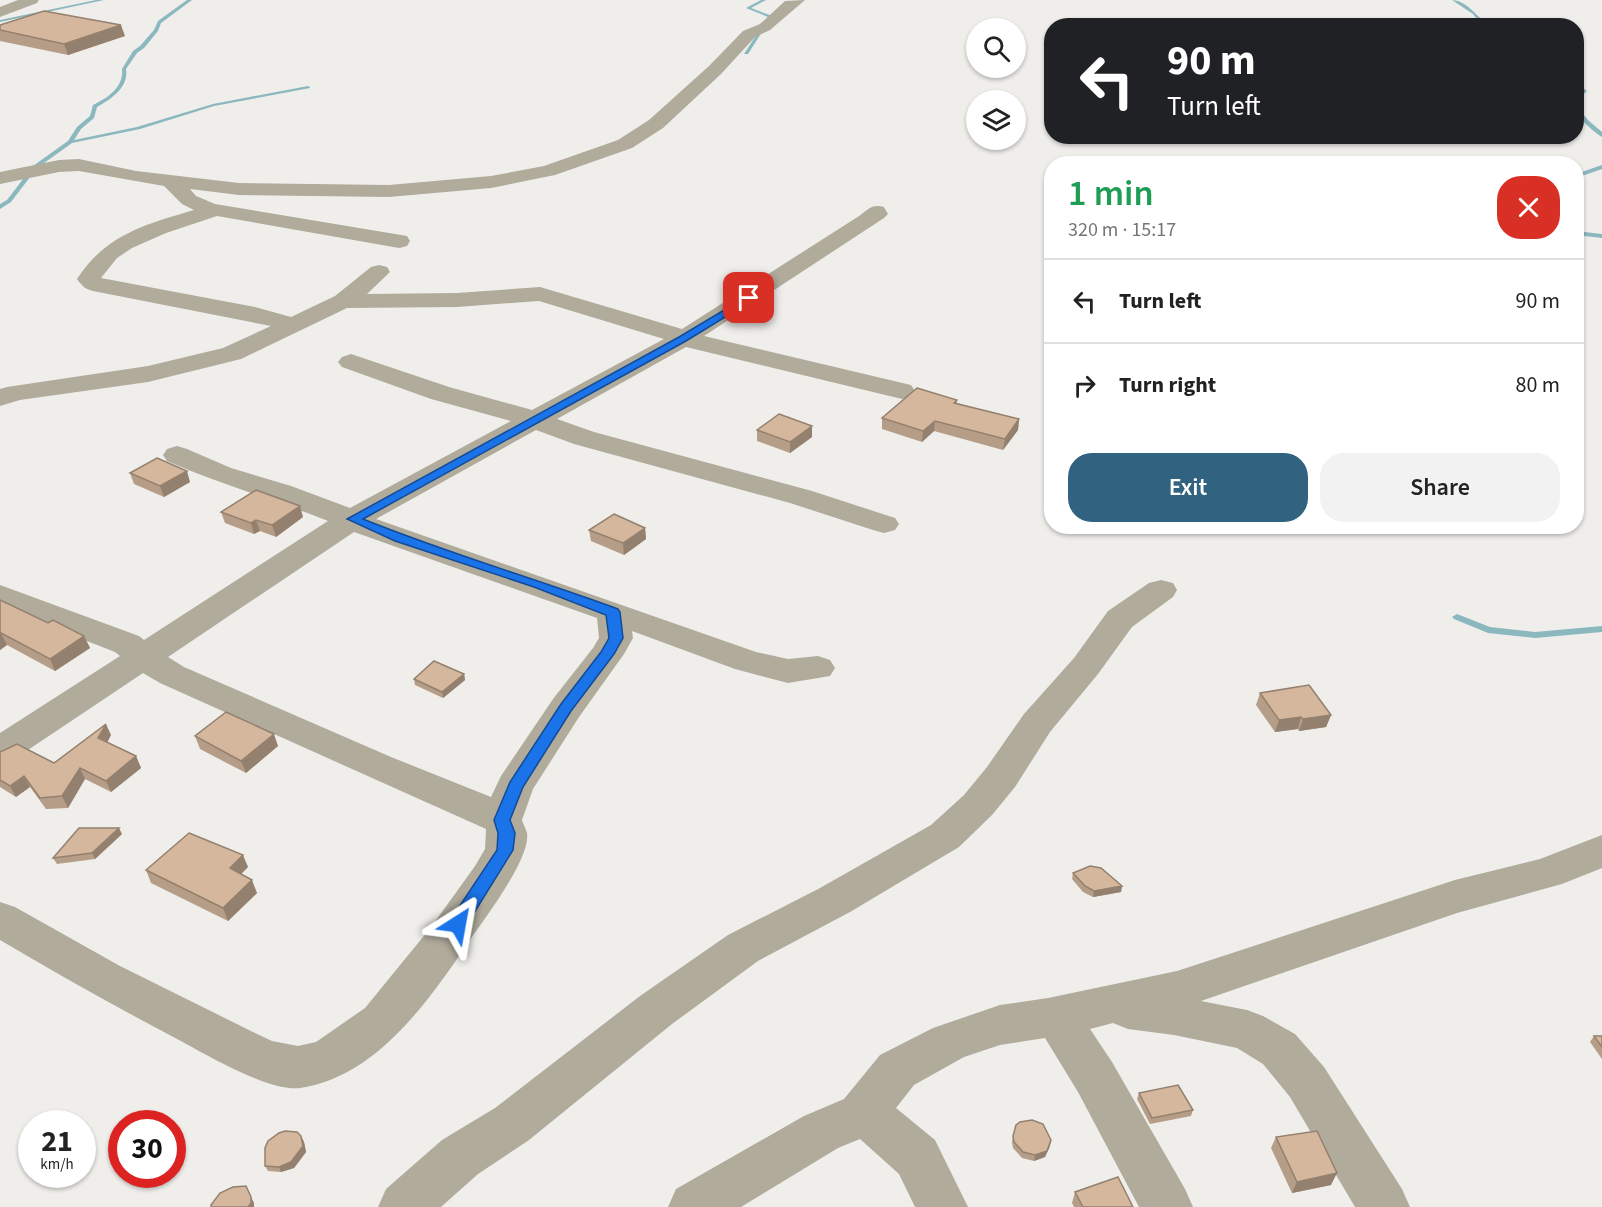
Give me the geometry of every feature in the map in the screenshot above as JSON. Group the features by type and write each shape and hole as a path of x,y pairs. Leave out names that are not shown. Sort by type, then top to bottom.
{"street":[{"path":"0,12 32,0"},
{"path":"0,178 59,166 79,165 170,182 239,189 389,190 491,182 548,171 625,144 656,123 715,70 749,34 765,27 790,4 798,0"},
{"path":"170,182 189,201 210,208 399,241"},
{"path":"210,208 209,212 151,232 109,252 95,266 89,279 93,284 245,312 290,324"},
{"path":"0,751 353,519 683,339 864,224 877,214 877,211"},
{"path":"5,392 148,374 232,354 290,324 343,301 379,272"},
{"path":"343,301 458,300 540,294 674,334 683,339 902,391"},
{"path":"351,362 440,393 584,438 801,497 884,524"},
{"path":"177,455 222,474 281,492 400,538 538,585 747,661 788,671 818,668"},
{"path":"404,1207 460,1157 512,1124 656,1010 743,948 835,900 945,836 978,805 1001,777 1037,723 1086,666 1120,619 1161,590"},
{"path":"0,595 127,644 172,675 502,820"},
{"path":"0,919 104,979 267,1061 298,1067 328,1060 381,1022 447,939 490,877 505,850 507,833 502,820 515,786 566,708 607,654 616,638 613,612"},
{"path":"694,1207 821,1132 861,1114 897,1070 950,1042 1000,1025 1056,1016 1177,990 1455,897 1547,873 1602,851"},
{"path":"1105,1005 1174,1015 1247,1030 1279,1049 1307,1082 1384,1207"},
{"path":"1056,1016 1095,1077 1167,1207"},
{"path":"861,1114 882,1125 917,1157 942,1207"}],"building":[{"path":"44,11 121,25 64,44 0,30 0,25"},
{"path":"917,388 957,400 954,403 1019,419 1005,439 935,421 923,431 882,418"},
{"path":"779,414 812,426 790,442 757,430"},
{"path":"157,458 187,471 160,486 130,473"},
{"path":"256,490 300,506 272,525 256,520 251,523 221,512"},
{"path":"614,514 645,528 623,543 589,530"},
{"path":"0,600 48,623 53,620 84,636 50,659 0,634"},
{"path":"434,661 464,674 442,692 414,679"},
{"path":"1309,685 1331,715 1279,720 1260,693"},
{"path":"226,712 274,734 241,761 195,736"},
{"path":"106,724 98,738 136,756 106,781 80,768 62,796 40,798 24,776 10,786 0,780 0,752 17,744 54,763"},
{"path":"79,828 119,828 92,853 53,858"},
{"path":"189,833 243,855 230,868 252,880 223,908 146,870"},
{"path":"1090,866 1101,868 1122,886 1094,891 1085,886 1073,873"},
{"path":"1594,1036 1602,1036 1602,1047"},
{"path":"1178,1085 1193,1110 1152,1118 1139,1093"},
{"path":"1032,1120 1043,1124 1051,1140 1047,1151 1035,1155 1023,1152 1014,1142 1013,1136 1016,1125"},
{"path":"285,1131 297,1132 301,1136 303,1146 291,1162 279,1167 265,1166 265,1148 268,1141"},
{"path":"1317,1131 1337,1173 1297,1182 1276,1137"},
{"path":"1118,1177 1133,1207 1083,1207 1075,1192"},
{"path":"246,1186 251,1197 248,1207 211,1207 220,1193 233,1187"}],"waterway":[{"path":"0,21 102,0"},
{"path":"70,142 79,128 92,117 95,106 109,99 121,85 125,77 124,69 135,52 156,30 159,22 190,0"},
{"path":"746,53 770,16 748,8 764,0"},
{"path":"1454,0 1478,18"},
{"path":"70,142 138,128 213,105 308,87"},
{"path":"1584,118 1602,135"},
{"path":"0,207 9,201 35,167 70,142"},
{"path":"1584,173 1602,167"},
{"path":"1584,234 1602,236"},
{"path":"1457,617 1488,630 1535,635 1602,629"}],"route":[{"path":"458,924 490,877 505,850 507,833 502,820 515,786 566,708 607,654 616,638 613,612 400,538 353,519 683,339 749,298"}]}
